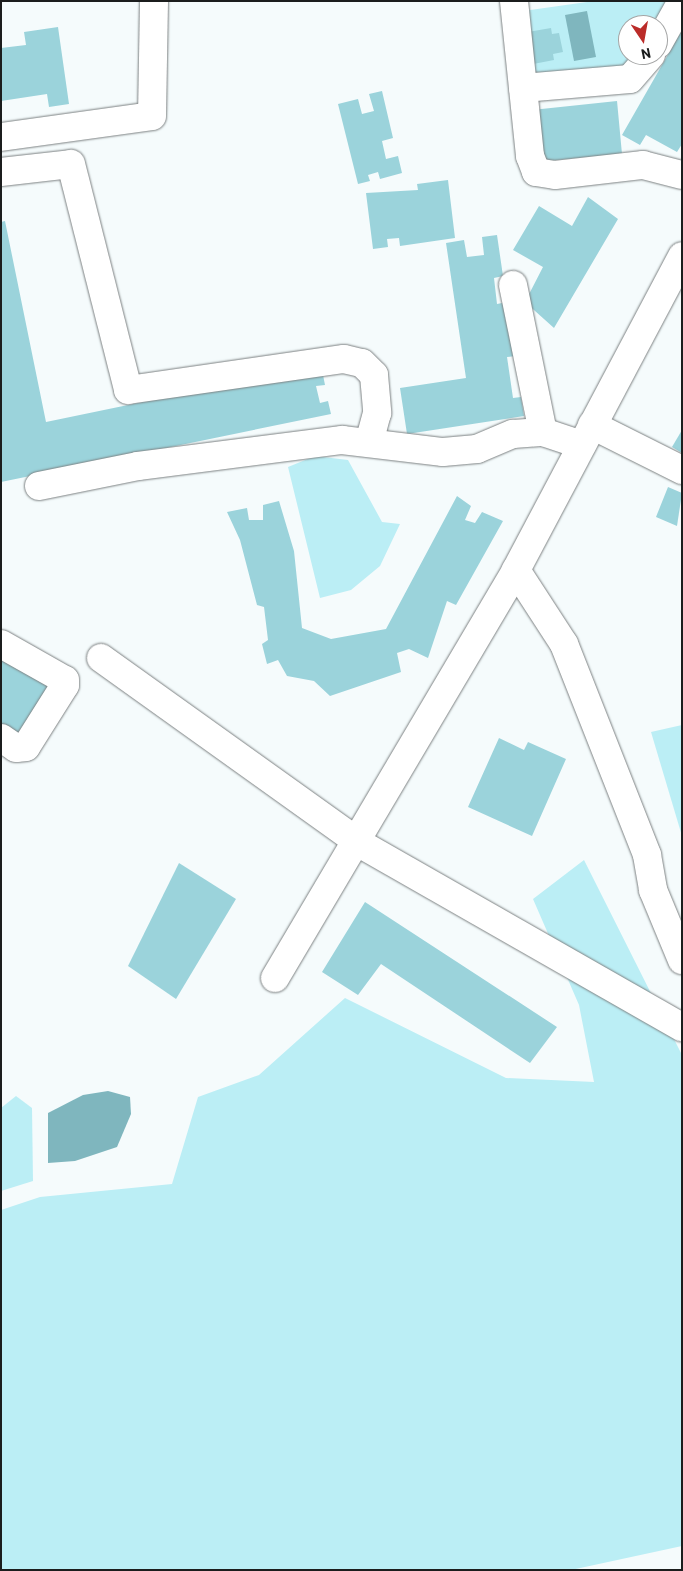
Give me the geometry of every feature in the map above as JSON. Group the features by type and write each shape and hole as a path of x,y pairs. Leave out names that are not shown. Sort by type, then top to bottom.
{"street":[{"path":"1,137 152,116 154,1"},
{"path":"514,1 530,156 536,172 555,175 643,165 682,175"},
{"path":"668,26 682,1"},
{"path":"524,88 630,79 642,65"},
{"path":"1,172 71,164 128,390 344,359 362,363 374,375 377,414 369,442"},
{"path":"275,978 359,843 516,570 682,256"},
{"path":"513,285 543,432"},
{"path":"38,486 138,466 342,440 369,442 409,451 443,452 476,449 513,434 543,432 587,435 682,470"},
{"path":"516,570 564,644 647,855 652,890 682,960"},
{"path":"1,644 65,680 65,685 26,747 16,748 1,738"},
{"path":"101,658 359,843 682,1027"}],"shaded area":[{"path":"594,1 666,1 658,15 618,15 618,65 632,65 626,75 515,95 509,13"},
{"path":"587,11 596,57 574,61 565,15"},
{"path":"315,456 348,460 382,522 400,524 380,566 351,590 320,598 288,467"},
{"path":"682,725 682,836 651,732"},
{"path":"584,860 682,1055 682,1546 571,1570 1,1570 1,1210 40,1197 172,1184 198,1097 259,1075 345,998 506,1078 594,1082 579,1005 533,899"},
{"path":"108,1091 130,1097 131,1114 117,1147 75,1161 48,1163 48,1113 83,1095"},
{"path":"16,1096 32,1108 33,1181 1,1191 1,1108"}],"building":[{"path":"58,27 69,104 49,107 47,94 1,101 1,48 26,45 24,32"},
{"path":"551,28 552,34 559,33 563,52 553,54 554,60 528,65 522,33"},
{"path":"682,30 682,144 677,152 646,135 640,145 622,135 662,65 668,65 668,54"},
{"path":"382,91 393,138 382,141 386,159 398,156 402,173 380,179 378,172 368,175 370,181 358,184 338,104 358,99 362,114 374,111 369,94"},
{"path":"617,101 622,154 537,162 532,110"},
{"path":"448,180 455,238 400,246 399,238 387,239 388,247 373,249 366,193 418,190 417,184"},
{"path":"588,197 618,219 554,328 525,302 543,267 513,250 539,206 572,226"},
{"path":"5,221 46,422 321,365 325,385 316,386 320,403 328,401 331,414 1,482 1,222"},
{"path":"497,235 503,276 494,278 497,304 507,302 515,356 507,357 513,398 521,397 524,416 407,434 400,388 466,378 446,243 464,240 467,257 484,255 482,237"},
{"path":"682,430 682,453 672,447"},
{"path":"668,487 682,493 677,526 656,517"},
{"path":"457,496 471,506 465,520 475,523 482,512 503,521 456,605 447,601 428,658 409,649 397,653 401,672 330,696 314,681 287,676 278,660 267,664 262,644 268,640 264,607 257,605 240,540 227,512 247,508 249,520 263,520 263,505 279,501 294,551 302,628 331,639 386,629"},
{"path":"1,655 61,684 22,745 1,731"},
{"path":"499,738 524,750 528,742 566,759 532,836 468,807"},
{"path":"179,863 236,899 176,999 128,966"},
{"path":"365,902 557,1027 530,1063 381,964 358,995 322,972"}]}
